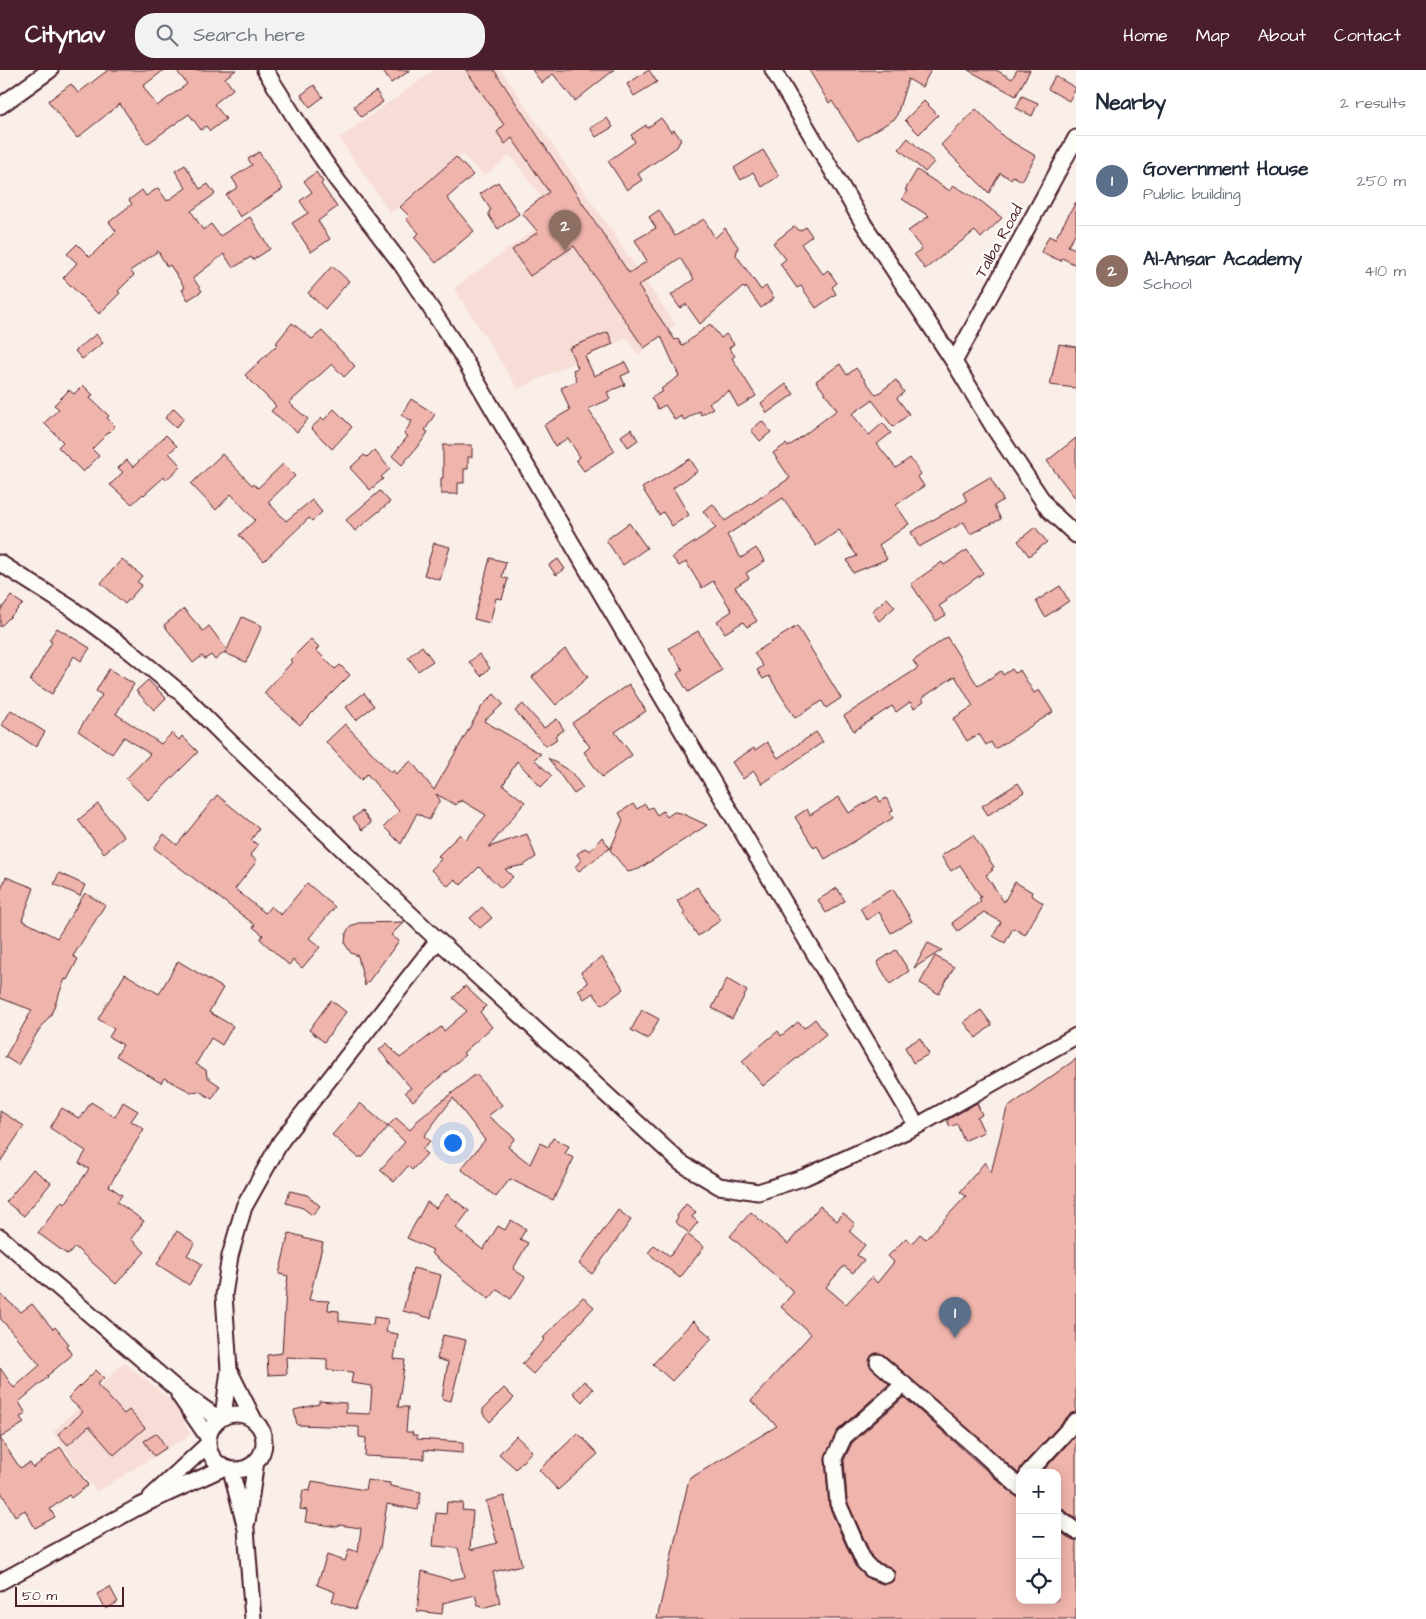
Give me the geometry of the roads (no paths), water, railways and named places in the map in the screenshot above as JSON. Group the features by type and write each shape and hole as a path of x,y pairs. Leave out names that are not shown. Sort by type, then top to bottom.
{"street":[{"path":"0,106 50,70"},
{"path":"265,70 337,180 402,265 459,351 917,1126"},
{"path":"773,70 863,223 954,362 996,431 1049,510 1076,535"},
{"name":"Talba Road","path":"954,362 1076,138"},
{"path":"0,563 71,608 131,652 182,694 438,940 681,1164 720,1186 758,1192 805,1177 917,1126 1076,1036"},
{"path":"221,1418 229,1370 224,1295 230,1256 244,1208 280,1141 438,940"},
{"path":"0,1237 174,1387 221,1418"},
{"path":"878,1362 1016,1482"},
{"path":"229,1370 254,1420 263,1433 263,1448 256,1461 246,1529 253,1619"},
{"path":"886,1575 872,1570 864,1562 855,1542 838,1502 834,1458 844,1437 904,1384"},
{"path":"174,1387 208,1440 212,1458 227,1469 246,1529"},
{"path":"140,1506 208,1440 214,1424 221,1418 234,1414 244,1415 254,1420"},
{"path":"1032,1469 1076,1421"},
{"path":"0,1582 140,1506 227,1469 244,1469 256,1461"},
{"path":"1061,1520 1076,1531"}],"place":[{"name":"Al-Ansar Academy","path":"565,251"},
{"name":"Government House","path":"955,1338"}]}
